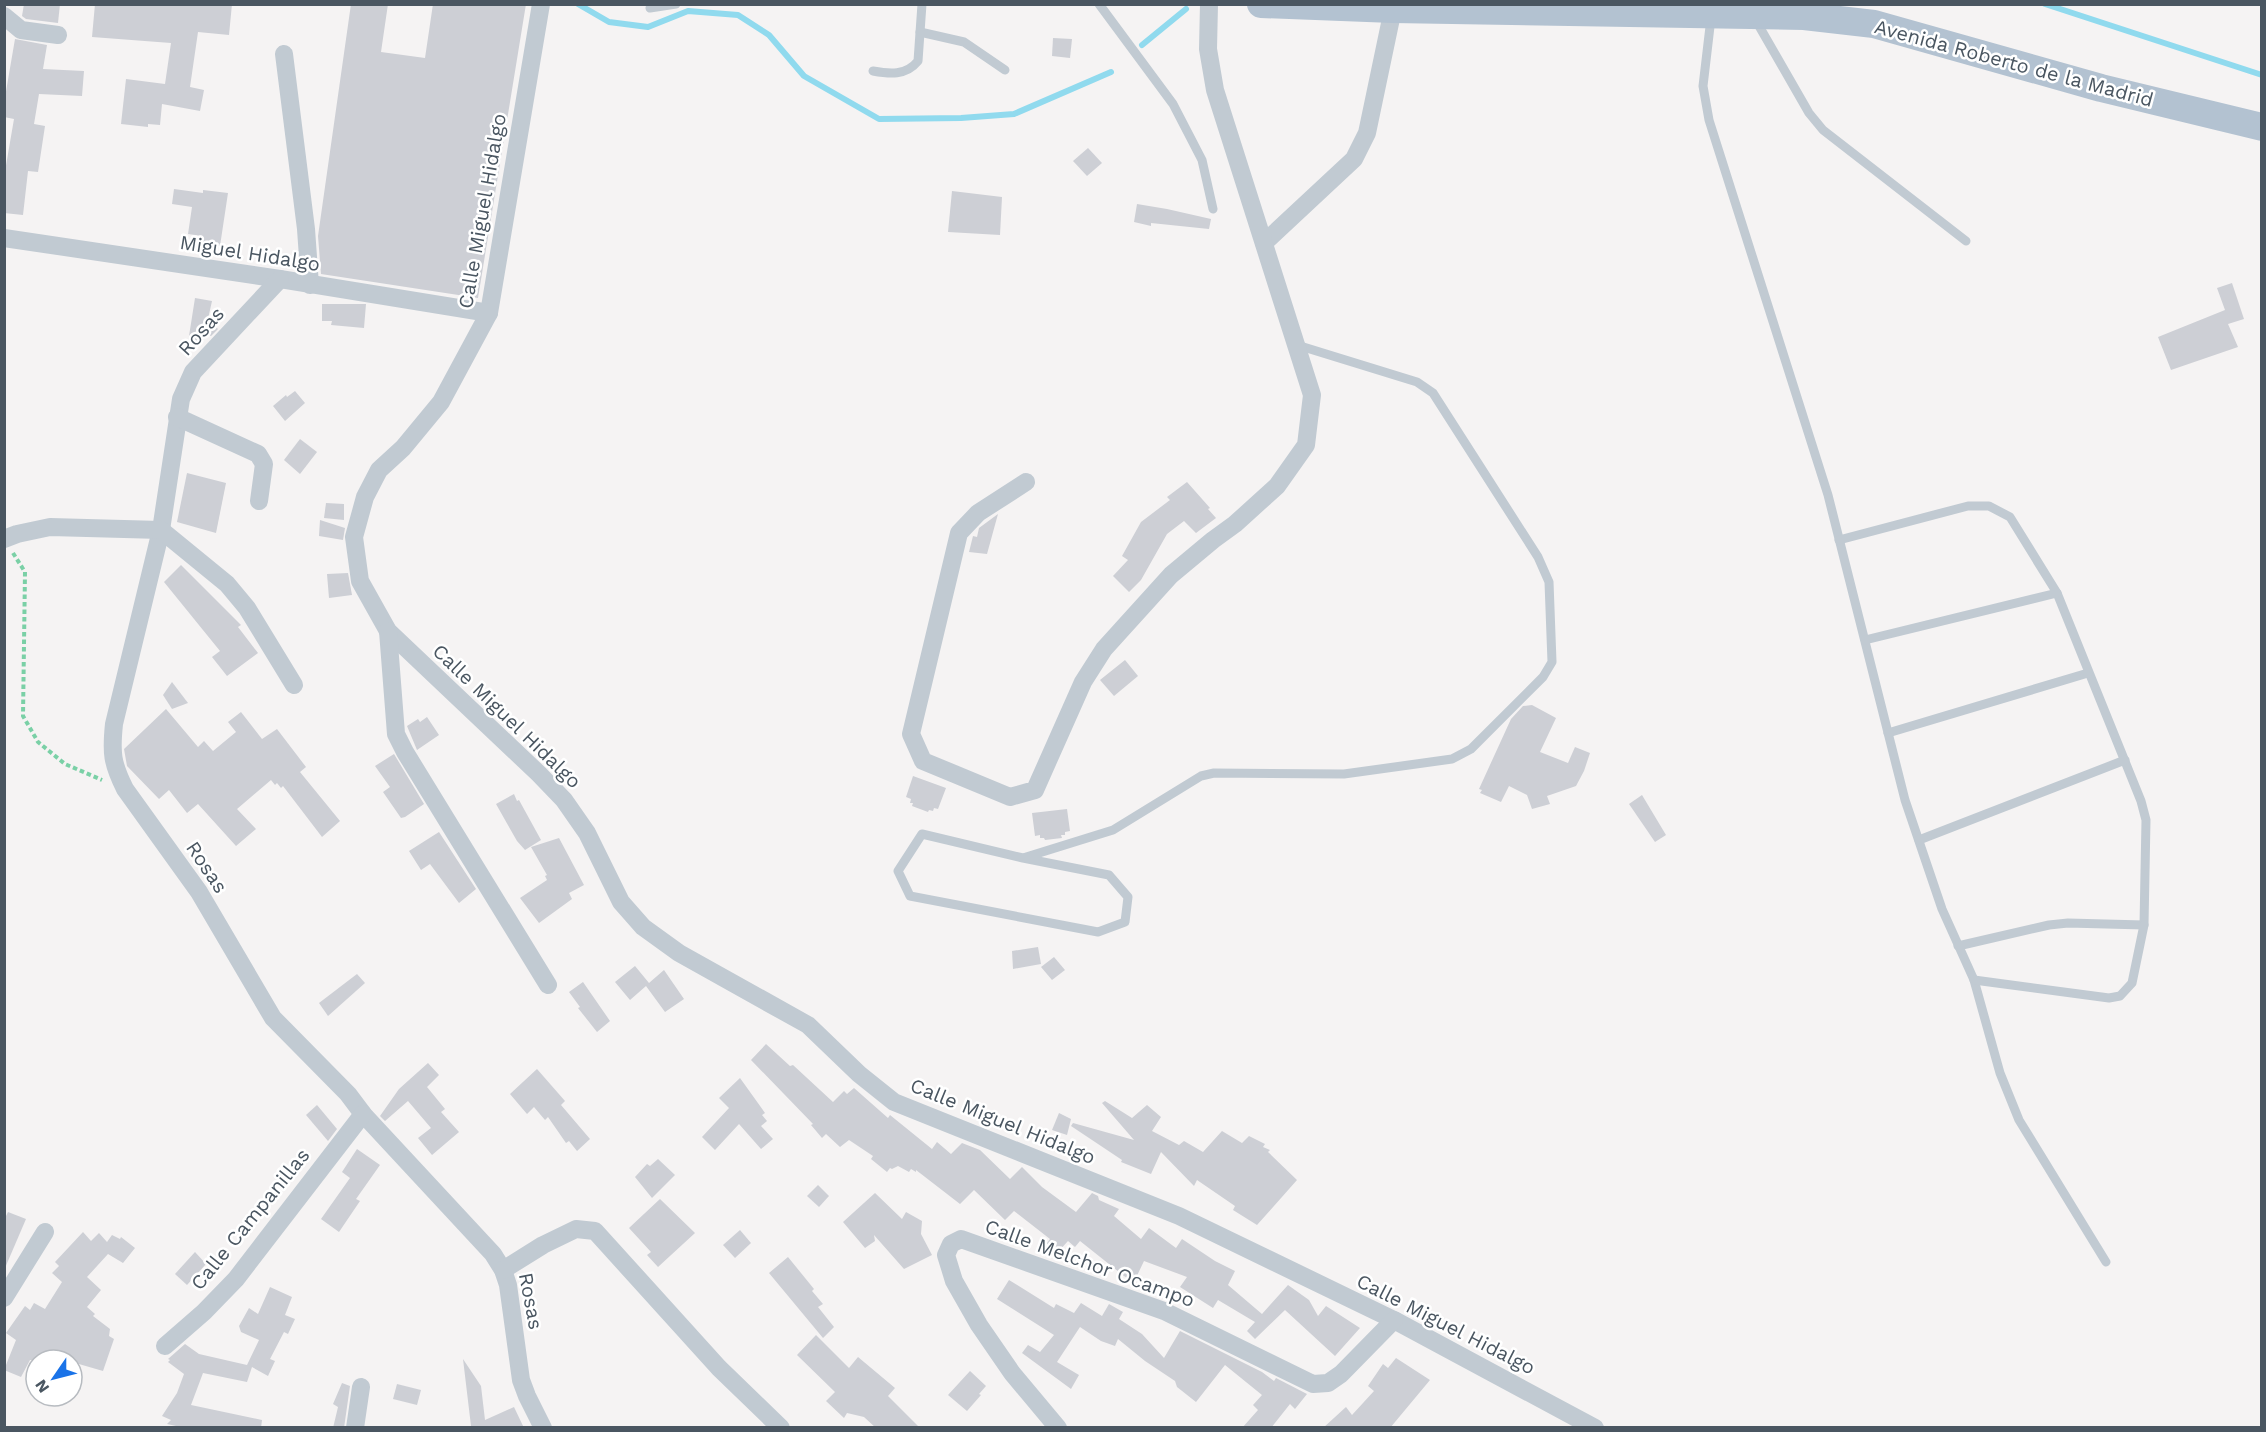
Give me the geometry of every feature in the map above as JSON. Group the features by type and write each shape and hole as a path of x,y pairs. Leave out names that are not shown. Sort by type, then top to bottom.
{"main road":[{"name":"Avenida Roberto de la Madrid","path":"1261,4 1393,9 1752,14 1804,16 1874,24 2101,88 2262,126"}],"street":[{"name":"Calle Miguel Hidalgo","path":"541,4 489,313 441,402 404,448 379,470 365,497 354,537 360,581 388,631 564,800 587,833 621,902 643,927 679,953 808,1025 859,1074 894,1101 1179,1216 1394,1320 1595,1428"},
{"path":"1026,482 978,513 959,533 910,734 923,761 1010,797 1035,790 1083,682 1104,649 1171,575 1235,524 1277,486 1306,445 1312,395 1215,90 1208,49 1209,4"},
{"path":"1264,243 1354,159 1367,133 1393,9"},
{"path":"4,16 21,30 58,35"},
{"path":"284,54 306,229 310,285"},
{"name":"Miguel Hidalgo","path":"4,238 489,313"},
{"name":"Rosas","path":"280,279 193,372 181,399 161,530 114,724 111,751 116,771 125,789 199,892 273,1018 348,1094 363,1114 493,1254 503,1270 508,1285 522,1380 527,1396 543,1428"},
{"path":"177,417 258,454 264,464 259,501"},
{"path":"7,545 17,534 50,528 161,530 227,584 248,608 294,685"},
{"name":"Calle Miguel Hidalgo","path":"388,631 396,734 548,985"},
{"name":"Calle Campanillas","path":"165,1346 204,1312 236,1279 363,1114"},
{"path":"503,1270 543,1245 576,1229 595,1231 719,1368 782,1428"},
{"path":"4,1298 45,1232"},
{"name":"Calle Melchor Ocampo","path":"1058,1428 1012,1373 978,1325 954,1281 946,1255 951,1244 961,1239 1164,1311 1313,1384 1328,1383 1341,1374 1394,1320"},
{"path":"355,1428 361,1387"}],"lane":[{"path":"650,8 676,4"},
{"path":"873,70 892,75 914,66 918,61 922,4"},
{"path":"1099,4 1173,104 1202,160 1213,209"},
{"path":"1712,14 1703,86 1709,120 1828,495 1905,800 1942,909 1974,980 2000,1073 2019,1120 2106,1262"},
{"path":"1752,14 1809,113 1823,130 1966,241"},
{"path":"920,32 964,42 1005,70"},
{"path":"1023,858 1108,875 1128,897 1125,922 1098,932 910,896 898,871 922,834 1023,858 1113,830 1201,776 1214,772 1344,774 1452,759 1471,748 1543,677 1552,662 1549,582 1538,557 1433,393 1417,382 1296,345"},
{"path":"1839,540 1968,506 1989,506 2010,517 2056,593 2125,760 2146,820 2144,925 2132,983 2120,996 2109,998 1974,980"},
{"path":"1864,640 2056,593"},
{"path":"1888,732 2088,673"},
{"path":"1919,840 2125,760"},
{"path":"1958,946 2049,925 2068,923 2144,925"}],"path":[{"path":"7,545 25,572 23,716 38,742 65,764 125,789"}],"building":[{"path":"24,4 60,4 58,23 26,19 22,16"},
{"path":"95,4 232,4 229,35 198,32 190,87 204,90 200,111 162,104 160,125 148,124 148,127 121,124 126,79 165,84 171,43 92,37"},
{"path":"351,4 388,4 381,52 425,58 433,4 526,4 478,298 321,274 318,236"},
{"path":"1053,38 1072,39 1070,58 1052,56"},
{"path":"15,39 47,45 43,69 84,71 82,96 39,94 34,124 45,126 38,172 28,171 23,215 4,213 4,177 14,119 4,117 4,103"},
{"path":"1088,148 1102,163 1087,176 1073,161"},
{"path":"174,189 203,193 203,190 228,193 220,246 201,243 202,236 188,234 192,207 172,204"},
{"path":"952,191 1002,197 1000,235 948,232"},
{"path":"1137,204 1211,219 1209,229 1151,223 1151,226 1134,222"},
{"path":"2232,283 2244,319 2228,324 2238,347 2171,370 2158,337 2225,310 2217,288"},
{"path":"195,298 212,301 208,319 218,329 211,336 205,334 205,338 186,355"},
{"path":"322,304 366,304 364,328 331,325 332,321 322,321"},
{"path":"295,391 305,403 285,421 273,406"},
{"path":"300,439 317,452 300,474 284,460"},
{"path":"187,473 226,483 216,533 177,522"},
{"path":"1187,482 1216,518 1196,533 1184,521 1167,534 1141,580 1129,592 1113,576 1128,560 1122,556 1141,522 1170,500 1167,497"},
{"path":"326,503 344,504 344,520 324,518"},
{"path":"998,514 987,554 969,552 973,536 977,537 979,528"},
{"path":"320,520 345,528 343,540 319,536"},
{"path":"181,565 241,625 238,627 258,653 227,676 212,657 220,651 164,582"},
{"path":"348,573 352,595 329,598 327,574"},
{"path":"1125,660 1138,676 1114,696 1100,680"},
{"path":"172,682 188,703 172,709 163,695"},
{"path":"1532,705 1556,718 1540,752 1568,763 1575,747 1590,753 1576,786 1547,796 1550,804 1532,809 1527,795 1509,786 1501,802 1480,793 1482,790 1479,789 1511,719 1523,706"},
{"path":"166,709 198,747 204,741 213,751 236,732 228,722 241,712 262,739 277,729 306,767 300,772 340,821 322,837 283,786 281,788 277,783 275,785 271,780 237,809 256,829 236,846 198,804 187,813 169,790 159,799 127,766 124,749"},
{"path":"427,717 439,735 417,750 407,726 418,719 420,722"},
{"path":"394,754 424,804 401,818 383,792 390,787 375,766"},
{"path":"913,776 946,788 938,809 934,808 933,811 928,812 912,806 911,799 906,797"},
{"path":"514,794 541,840 525,850 517,841 496,804"},
{"path":"1642,795 1666,835 1655,842 1629,804"},
{"path":"1067,809 1070,831 1061,835 1062,838 1045,840 1040,838 1040,835 1035,836 1032,813"},
{"path":"439,832 476,889 459,903 430,864 421,870 409,851"},
{"path":"559,838 584,885 569,893 572,899 539,923 520,898 547,880 545,876 547,875 531,847"},
{"path":"1038,947 1041,964 1013,969 1012,951"},
{"path":"1054,957 1065,970 1052,980 1041,967"},
{"path":"635,966 649,983 664,970 684,999 665,1012 646,986 630,1000 615,982"},
{"path":"357,974 365,983 328,1016 319,1003"},
{"path":"583,982 610,1021 597,1032 578,1008 580,1007 569,992"},
{"path":"766,1044 833,1102 844,1091 847,1094 854,1088 888,1118 890,1115 932,1149 937,1142 951,1154 962,1143 980,1150 1010,1179 1022,1167 1042,1187 1076,1212 1092,1193 1098,1196 1099,1200 1119,1209 1114,1216 1141,1239 1149,1228 1176,1248 1182,1239 1235,1271 1228,1285 1262,1314 1288,1285 1309,1300 1318,1316 1326,1306 1360,1328 1335,1356 1285,1310 1255,1339 1247,1331 1255,1322 1218,1300 1213,1308 1180,1287 1187,1277 1144,1261 1134,1282 1080,1241 1075,1247 1068,1241 1058,1252 1044,1247 1050,1239 1014,1211 1005,1220 974,1190 960,1204 916,1170 916,1172 911,1169 909,1172 898,1166 890,1168 887,1172 871,1159 873,1156 849,1140 840,1147 826,1134 822,1138 811,1125 813,1124 751,1060"},
{"path":"428,1063 439,1075 427,1087 445,1109 441,1112 459,1132 432,1155 418,1138 431,1128 408,1101 385,1121 380,1116 399,1089"},
{"path":"537,1069 565,1101 561,1105 590,1139 577,1151 569,1141 566,1143 548,1117 545,1120 534,1107 527,1114 510,1094"},
{"path":"740,1078 765,1113 762,1115 767,1121 761,1126 773,1139 761,1149 739,1124 715,1150 702,1137 729,1108 719,1098"},
{"path":"1105,1101 1132,1118 1147,1105 1161,1117 1152,1131 1179,1145 1184,1141 1203,1152 1222,1131 1242,1143 1249,1136 1265,1144 1263,1147 1270,1150 1268,1152 1297,1180 1257,1225 1233,1210 1235,1206 1197,1180 1194,1186 1161,1152 1151,1174 1121,1162 1122,1160 1071,1126 1073,1123 1134,1140 1102,1103"},
{"path":"317,1105 337,1129 328,1141 306,1115"},
{"path":"1059,1113 1071,1119 1067,1135 1052,1130"},
{"path":"357,1149 380,1165 356,1199 360,1201 339,1232 321,1219 350,1178 342,1172"},
{"path":"658,1159 675,1175 652,1198 635,1177 647,1164 650,1166"},
{"path":"818,1185 829,1196 819,1207 807,1196"},
{"path":"875,1193 902,1219 906,1212 922,1221 921,1234 932,1255 904,1269 874,1235 875,1241 865,1248 843,1222"},
{"path":"660,1199 695,1233 658,1267 647,1255 651,1252 629,1228"},
{"path":"8,1212 26,1219 5,1268 4,1220"},
{"path":"740,1230 751,1243 735,1258 723,1245"},
{"path":"83,1232 91,1241 99,1233 107,1242 112,1235 120,1239 121,1237 135,1248 123,1263 108,1254 87,1277 101,1290 87,1307 95,1314 93,1316 110,1329 109,1336 114,1339 103,1371 84,1365 84,1348 24,1348 24,1371 21,1377 4,1370 16,1340 6,1333 25,1306 30,1310 34,1303 45,1309 62,1282 52,1273 59,1266 55,1262"},
{"path":"195,1252 206,1264 187,1285 175,1274"},
{"path":"788,1257 814,1289 812,1291 823,1304 818,1307 834,1327 823,1338 769,1273"},
{"path":"1009,1280 1054,1308 1056,1304 1074,1313 1081,1303 1102,1316 1109,1304 1123,1312 1119,1319 1142,1334 1164,1358 1180,1331 1262,1372 1274,1381 1276,1378 1307,1394 1295,1409 1290,1404 1271,1428 1242,1428 1258,1410 1253,1405 1262,1395 1225,1365 1196,1402 1177,1387 1175,1381 1118,1339 1115,1346 1101,1341 1080,1327 1057,1362 1079,1375 1071,1389 1022,1353 1028,1345 1040,1352 1054,1335 997,1299"},
{"path":"270,1287 292,1297 285,1315 295,1319 288,1334 284,1332 270,1359 275,1361 268,1376 252,1367 247,1382 203,1373 191,1405 262,1420 261,1428 185,1428 167,1424 171,1420 162,1416 177,1393 184,1374 168,1362 170,1360 168,1359 185,1344 199,1354 247,1365 259,1340 241,1332 239,1326 249,1308 258,1314"},
{"path":"816,1335 849,1368 858,1357 895,1388 888,1396 920,1428 876,1428 864,1417 847,1413 844,1418 826,1401 835,1392 797,1355"},
{"path":"1396,1358 1430,1380 1390,1428 1323,1428 1346,1407 1352,1415 1374,1391 1368,1386 1383,1364 1388,1368"},
{"path":"463,1359 481,1386 485,1420 514,1407 524,1428 468,1428 471,1426"},
{"path":"970,1371 986,1386 967,1411 948,1395"},
{"path":"342,1383 350,1386 344,1428 333,1428 338,1407 333,1404"},
{"path":"397,1384 421,1390 417,1405 393,1399"}],"waterway":[{"path":"578,4 609,22 648,27 688,11 738,15 769,35 804,76 879,119 961,118 1014,114 1111,72"},
{"path":"2045,4 2262,75"},
{"path":"1142,45 1186,9"}]}
